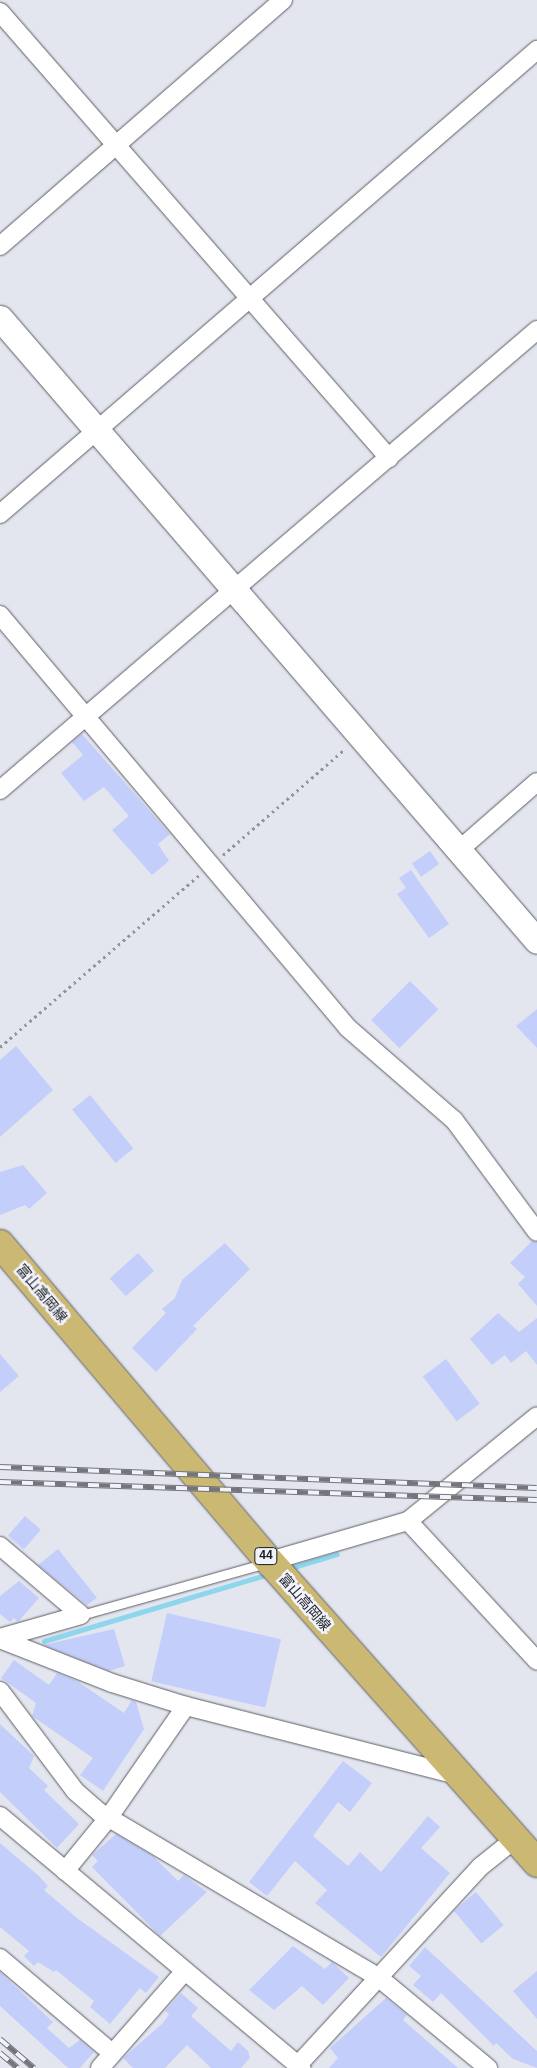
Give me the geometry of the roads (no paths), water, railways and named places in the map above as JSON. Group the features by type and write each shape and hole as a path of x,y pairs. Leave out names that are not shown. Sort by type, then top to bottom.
{"main road":[{"name":"富山高岡線","path":"0,1244 270,1561 457,1775 529,1850"}],"street":[{"path":"0,246 283,0"},
{"path":"0,12 251,298 388,458"},
{"path":"0,514 98,432 537,50"},
{"path":"0,318 537,941"},
{"path":"0,790 236,592 537,330"},
{"path":"0,616 87,716 348,1028 454,1120 537,1232"},
{"path":"459,850 537,782"},
{"path":"270,1561 408,1521 537,1416"},
{"path":"408,1521 537,1661"},
{"path":"0,1546 81,1615"},
{"path":"0,1639 81,1615"},
{"path":"0,1639 112,1684 186,1706 457,1775"},
{"path":"0,1691 75,1791 109,1817 378,1977 488,2068"},
{"path":"64,1871 109,1817 186,1706"},
{"path":"0,1816 184,1972 300,2066 378,1977 480,1866 529,1850"},
{"path":"0,1958 112,2053"},
{"path":"100,2068 184,1972"}],"lane":[{"path":"81,1615 270,1561"}],"waterway":[{"path":"287,1569 337,1554"},
{"path":"44,1641 269,1574"}],"railway":[{"path":"0,1467 537,1488"},
{"path":"0,1482 537,1500"},
{"path":"0,2039 34,2068"},
{"path":"0,2053 18,2068"}]}
